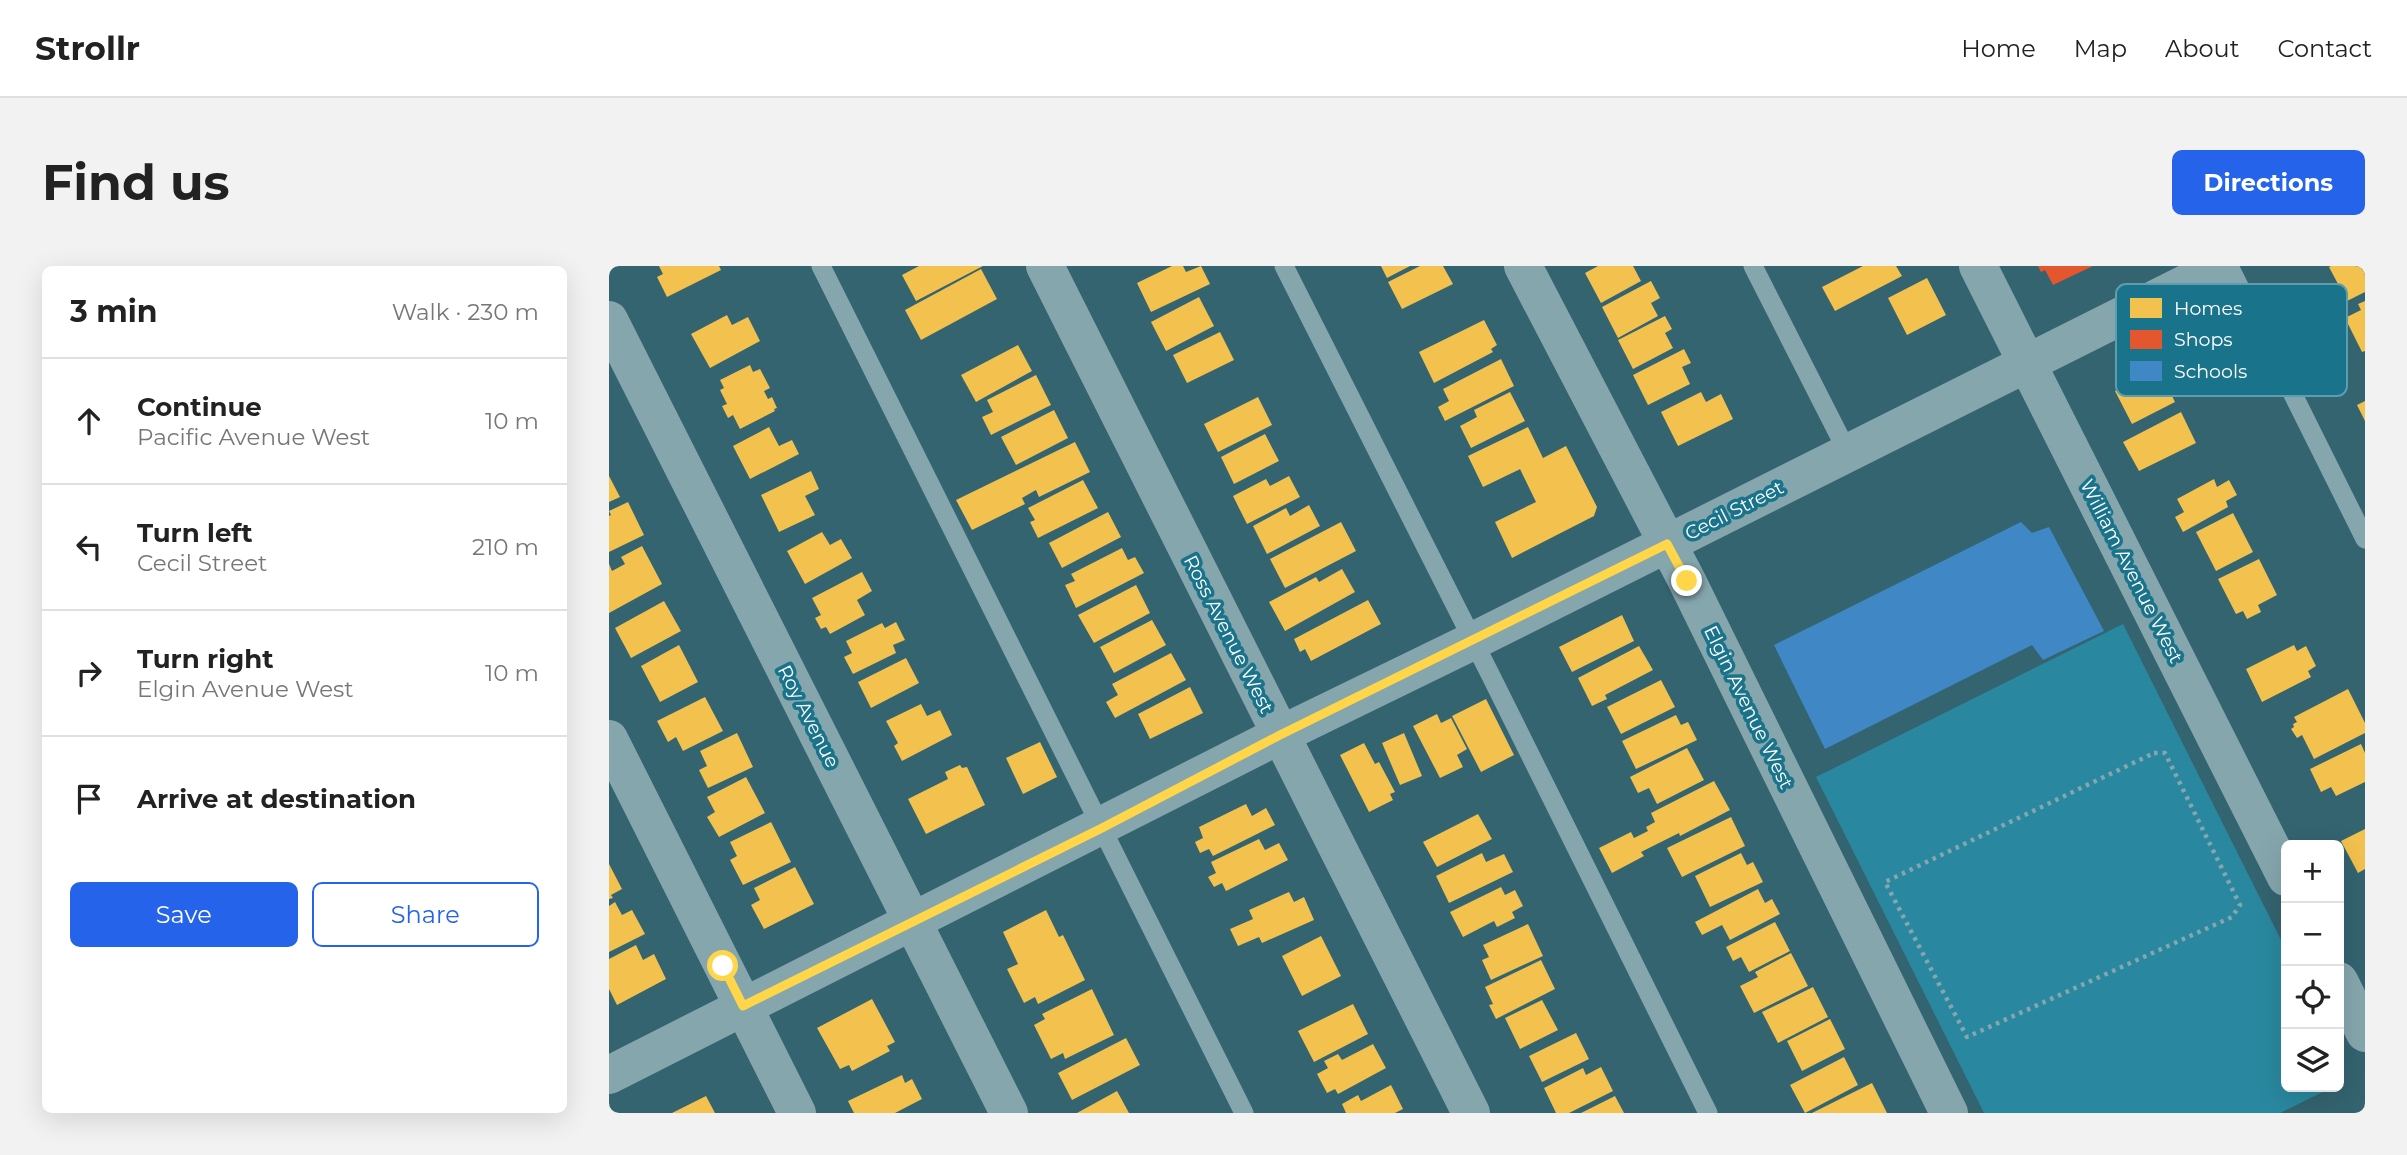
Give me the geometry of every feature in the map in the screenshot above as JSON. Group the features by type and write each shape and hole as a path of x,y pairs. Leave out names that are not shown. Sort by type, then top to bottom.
{"street":[{"name":"Ross Avenue West","path":"1045,266 1471,1113"},
{"name":"Elgin Avenue West","path":"1523,266 1667,544 1949,1113"},
{"name":"William Avenue West","path":"1978,266 2281,867"},
{"name":"Cecil Street","path":"2185,284 2221,266"},
{"name":"Cecil Street","path":"609,1075 1102,828 1280,735 2116,318"},
{"name":"Roy Avenue","path":"609,320 1009,1113"},
{"path":"609,739 797,1113"},
{"path":"2344,991 2365,1033"}],"lane":[{"path":"821,266 1244,1113"},
{"path":"1284,266 1708,1113"},
{"path":"1753,266 1847,453"},
{"path":"2229,266 2238,284"},
{"path":"2294,396 2365,539"}],"path":[{"path":"2154,753 2165,753 2240,905 2232,916 1967,1037 1885,882 2154,753"}],"shaded area":[{"path":"2123,624 2281,940 2281,1092 2323,1092 2280,1113 1984,1113 1816,777"}],"building: Homes":[{"path":"659,266 719,266 721,270 667,297 657,277 663,274"},
{"path":"919,266 983,266 916,301 902,275"},
{"path":"1172,266 1183,266 1186,272 1201,266 1210,284 1151,312 1137,283"},
{"path":"1381,266 1410,266 1387,278"},
{"path":"1420,266 1443,266 1453,284 1402,309 1388,282"},
{"path":"1598,266 1633,266 1641,281 1601,303 1585,273"},
{"path":"1863,266 1896,266 1902,276 1835,311 1822,287"},
{"path":"2365,266 2365,292 2347,301 2347,284 2338,284 2329,267"},
{"path":"981,269 997,299 921,340 905,310"},
{"path":"1927,278 1946,315 1907,335 1888,298"},
{"path":"1651,281 1660,298 1651,303 1658,316 1618,338 1602,307"},
{"path":"1199,297 1214,326 1166,351 1151,322"},
{"path":"2365,301 2365,351 2362,352 2347,322 2347,317 2361,310 2358,304"},
{"path":"727,315 732,325 748,317 760,341 710,368 691,334"},
{"path":"1665,316 1672,329 1665,333 1673,348 1633,369 1618,340"},
{"path":"1484,320 1497,345 1491,349 1493,352 1434,383 1419,352"},
{"path":"1220,332 1234,360 1187,383 1173,355"},
{"path":"1018,345 1032,371 976,402 961,375"},
{"path":"1684,349 1691,363 1682,367 1690,384 1648,405 1633,375"},
{"path":"1501,359 1514,386 1445,421 1438,407 1449,401 1443,389"},
{"path":"750,365 753,372 760,369 770,388 764,391 768,399 772,397 777,408 740,429 733,415 728,418 722,406 727,404 720,390 724,388 720,380"},
{"path":"1036,375 1051,405 991,435 982,417 993,412 987,400"},
{"path":"1510,392 1525,421 1471,448 1460,426 1477,417 1474,410"},
{"path":"1701,392 1706,402 1721,394 1733,419 1678,446 1661,412"},
{"path":"2118,396 2172,396 2175,402 2132,424"},
{"path":"1258,397 1272,425 1218,452 1204,424"},
{"path":"2365,401 2365,421 2357,405"},
{"path":"1054,410 1068,438 1016,465 1001,437"},
{"path":"2181,412 2196,443 2139,471 2123,442"},
{"path":"769,427 779,446 792,440 799,454 750,479 733,446"},
{"path":"1528,427 1543,458 1566,446 1597,507 1594,516 1512,558 1495,522 1536,502 1520,469 1483,487 1468,456"},
{"path":"1265,434 1279,461 1234,484 1221,457"},
{"path":"1075,442 1090,472 1039,497 1036,490 1022,498 1025,504 972,530 956,500"},
{"path":"811,471 819,489 805,496 815,515 779,532 761,495"},
{"path":"609,476 620,497 609,502"},
{"path":"1289,476 1300,497 1247,524 1233,496 1266,479 1270,486"},
{"path":"2214,479 2217,487 2229,480 2237,495 2226,501 2228,507 2183,532 2175,517 2184,512 2177,499"},
{"path":"1083,480 1098,508 1038,538 1030,522 1035,520 1028,508"},
{"path":"628,502 644,535 609,552 609,511"},
{"path":"1309,505 1320,526 1267,554 1253,526 1286,508 1290,516"},
{"path":"1108,512 1121,537 1062,568 1049,543"},
{"path":"2233,513 2253,552 2216,571 2196,532"},
{"path":"1341,522 1356,551 1285,588 1270,559"},
{"path":"822,532 830,545 841,539 852,558 805,584 787,551"},
{"path":"642,546 662,584 609,613 609,564 612,571 625,564 621,557"},
{"path":"1122,548 1128,560 1135,557 1144,573 1076,608 1065,585 1075,581 1071,574"},
{"path":"2259,559 2277,595 2258,605 2261,612 2247,619 2243,611 2236,614 2218,579"},
{"path":"1342,569 1355,592 1285,631 1269,602 1316,577 1319,582"},
{"path":"862,572 872,591 857,600 865,615 830,634 826,627 821,629 815,618 821,615 812,598"},
{"path":"1136,585 1150,613 1094,643 1078,615"},
{"path":"1368,600 1381,624 1311,661 1305,649 1300,652 1294,639"},
{"path":"664,601 681,631 631,658 615,628"},
{"path":"1622,615 1634,641 1572,672 1559,647"},
{"path":"1152,620 1166,645 1114,673 1100,647"},
{"path":"896,622 905,640 893,645 896,653 853,674 844,657 852,653 846,641 882,623 885,628"},
{"path":"679,645 698,682 660,702 641,666"},
{"path":"2294,645 2297,651 2306,646 2316,666 2308,671 2311,677 2262,702 2246,669"},
{"path":"1639,646 1653,670 1605,695 1607,699 1592,706 1578,678"},
{"path":"1171,653 1186,680 1115,718 1106,702 1118,695 1112,684"},
{"path":"906,658 919,683 871,708 858,682"},
{"path":"1661,680 1675,707 1621,734 1607,707"},
{"path":"1190,687 1203,713 1150,739 1138,714"},
{"path":"2348,689 2365,723 2365,733 2314,759 2302,735 2297,738 2291,729 2297,722 2294,717"},
{"path":"705,697 723,731 683,751 676,737 668,742 657,721"},
{"path":"1486,699 1514,755 1481,772 1452,716"},
{"path":"921,704 927,716 940,710 952,735 902,761 894,746 898,743 886,721"},
{"path":"1437,714 1441,723 1451,718 1467,749 1457,755 1463,767 1440,778 1413,726"},
{"path":"1676,715 1681,725 1688,722 1697,740 1636,769 1622,741"},
{"path":"737,733 753,767 708,788 699,770 707,766 700,751"},
{"path":"1404,733 1422,776 1400,785 1382,743"},
{"path":"1040,742 1057,777 1023,794 1006,758"},
{"path":"1364,743 1375,764 1379,762 1395,792 1390,794 1393,800 1369,812 1340,755"},
{"path":"2361,744 2365,753 2365,782 2336,796 2331,787 2321,792 2310,769"},
{"path":"1687,748 1704,780 1657,804 1649,788 1638,793 1630,777"},
{"path":"960,765 962,768 967,767 985,805 926,834 908,799 948,779 945,772"},
{"path":"746,777 765,813 719,837 707,817 715,812 707,797"},
{"path":"1714,781 1730,810 1680,836 1679,833 1641,852 1644,856 1612,873 1599,848 1631,832 1634,838 1648,831 1646,827 1655,822 1651,813"},
{"path":"1246,804 1252,816 1266,808 1275,825 1213,856 1209,849 1200,853 1195,842 1203,838 1199,827"},
{"path":"1478,814 1492,839 1437,867 1423,842"},
{"path":"1731,817 1745,846 1682,877 1667,848"},
{"path":"771,822 791,862 743,885 730,860 737,856 730,842"},
{"path":"2365,829 2365,869 2358,873 2343,840"},
{"path":"1259,839 1265,850 1279,843 1288,860 1226,891 1222,883 1214,887 1208,877 1216,873 1211,862"},
{"path":"1482,853 1486,862 1504,854 1513,872 1449,903 1436,876"},
{"path":"1741,853 1747,865 1753,862 1763,882 1710,907 1695,876"},
{"path":"609,864 622,889 609,899"},
{"path":"795,867 814,904 764,929 751,905 760,900 754,888"},
{"path":"1501,887 1505,895 1515,890 1523,906 1512,912 1515,918 1497,927 1494,921 1463,937 1450,912"},
{"path":"1758,889 1765,903 1772,899 1780,914 1730,940 1722,925 1702,935 1695,922"},
{"path":"1289,892 1294,902 1304,897 1314,920 1262,943 1259,937 1238,946 1230,929 1253,919 1249,910"},
{"path":"615,902 622,915 632,910 645,934 609,952 609,906"},
{"path":"1046,910 1059,937 1063,935 1085,980 1038,1004 1035,997 1024,1003 1007,969 1018,964 1003,932"},
{"path":"1775,922 1790,951 1749,972 1741,957 1733,961 1726,947"},
{"path":"1528,924 1543,956 1491,980 1482,960 1489,957 1483,945"},
{"path":"1321,936 1341,976 1302,996 1282,956"},
{"path":"636,945 643,960 654,954 666,979 617,1005 609,989 609,959"},
{"path":"1791,953 1808,986 1754,1013 1740,986 1758,977 1755,972"},
{"path":"1541,960 1555,989 1496,1019 1485,987"},
{"path":"1813,987 1828,1017 1778,1043 1762,1012"},
{"path":"1092,989 1114,1035 1065,1059 1063,1053 1051,1059 1034,1025 1045,1019 1042,1014"},
{"path":"872,999 895,1042 887,1046 890,1051 852,1071 849,1065 840,1069 817,1028"},
{"path":"1542,1000 1558,1030 1520,1049 1505,1018"},
{"path":"1353,1004 1368,1034 1314,1062 1298,1031"},
{"path":"1830,1019 1845,1049 1802,1071 1787,1041"},
{"path":"1576,1033 1589,1059 1542,1082 1529,1056"},
{"path":"1126,1038 1140,1065 1072,1100 1058,1073"},
{"path":"1373,1044 1386,1068 1338,1094 1335,1089 1327,1093 1317,1074 1328,1068 1324,1061 1338,1054 1342,1060"},
{"path":"1844,1057 1858,1085 1805,1113 1790,1085"},
{"path":"1601,1067 1613,1091 1569,1113 1556,1113 1544,1088 1583,1068 1586,1075"},
{"path":"902,1075 905,1083 912,1079 922,1099 895,1113 854,1113 848,1101"},
{"path":"1872,1083 1887,1113 1812,1113"},
{"path":"1391,1085 1403,1109 1395,1113 1346,1113 1342,1104 1358,1095 1361,1101"},
{"path":"1117,1091 1129,1113 1077,1113"},
{"path":"706,1096 715,1113 672,1113"},
{"path":"1615,1096 1624,1113 1581,1113"}],"building: Shops":[{"path":"2038,266 2093,266 2053,285 2045,270 2041,272"}],"building: Schools":[{"path":"2021,522 2032,533 2049,527 2104,631 2043,660 2032,645 1825,749 1774,645"}],"route":[{"path":"723,966 743,1006 1102,828 1280,735 1667,544 1687,581"}]}
